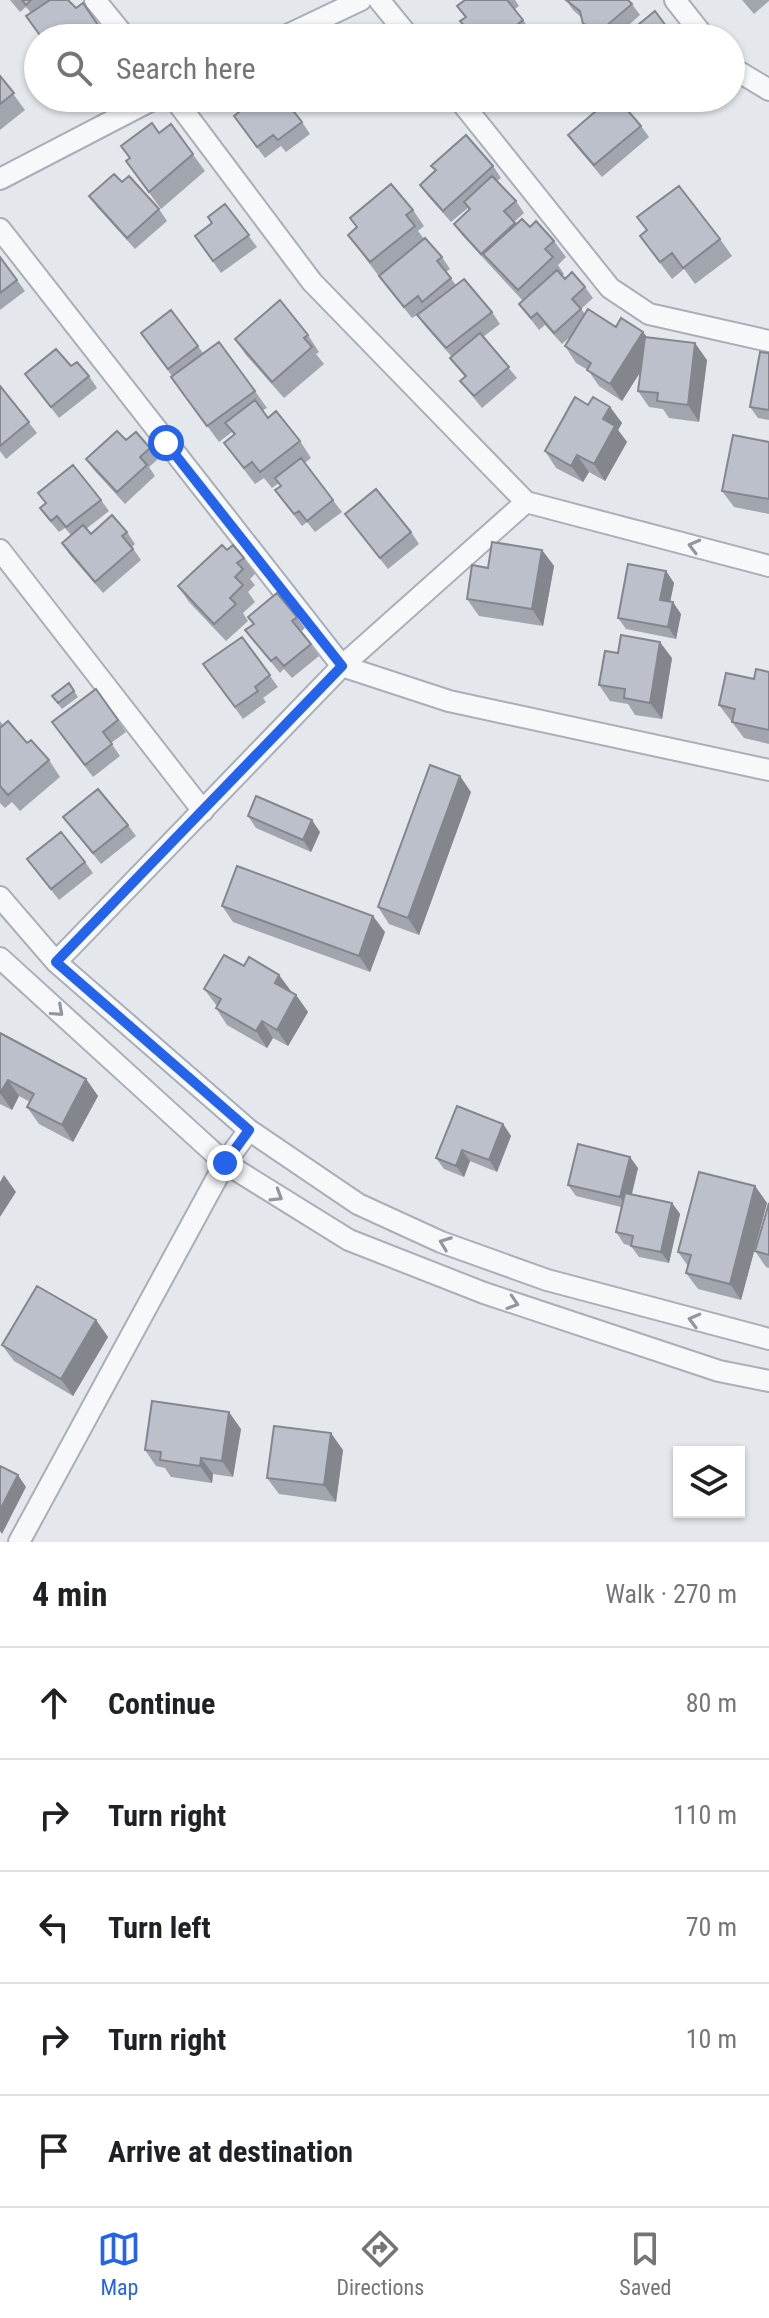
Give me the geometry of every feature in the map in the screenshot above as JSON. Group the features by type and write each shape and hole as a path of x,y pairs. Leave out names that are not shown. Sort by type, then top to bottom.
{"street":[{"path":"95,0 115,24"},
{"path":"310,24 361,0"},
{"path":"379,0 399,24"},
{"path":"675,0 694,24"},
{"path":"745,75 769,90"},
{"path":"0,179 129,112"},
{"path":"184,112 312,282 526,502 769,566"},
{"path":"469,112 610,288 649,314 769,341"},
{"path":"0,229 342,666 449,701 769,770"},
{"path":"56,962 342,666 526,502"},
{"path":"0,550 203,811"},
{"path":"0,897 56,962 249,1130 358,1204 441,1242 547,1280 769,1339"},
{"path":"0,958 225,1163 349,1240 484,1293 719,1371 769,1381"},
{"path":"19,1542 225,1163 249,1130"}],"building":[{"path":"50,0 68,0 76,8 83,3 97,24 32,24 26,16"},
{"path":"465,0 507,0 523,20 518,24 462,24 460,21 466,17 457,6"},
{"path":"566,0 628,0 632,4 609,24 583,24 580,11"},
{"path":"655,11 665,24 639,24"},
{"path":"0,76 14,93 0,104"},
{"path":"239,112 294,112 302,122 278,140 273,135 257,147 234,116"},
{"path":"595,112 629,112 641,126 594,165 568,135"},
{"path":"152,123 159,133 171,124 193,154 149,192 126,161 130,158 121,146"},
{"path":"466,135 493,166 443,211 420,185 436,170 431,166"},
{"path":"114,174 122,182 129,176 159,209 127,238 89,196"},
{"path":"492,176 516,201 504,211 515,223 481,254 454,224 470,209 464,202"},
{"path":"391,184 413,210 406,215 415,226 370,262 348,235 357,227 350,218"},
{"path":"679,186 720,239 683,268 672,253 660,262 640,236 647,230 637,217"},
{"path":"225,204 249,235 213,261 195,236 212,223 208,217"},
{"path":"522,219 530,227 536,221 554,241 545,249 553,257 518,290 483,254"},
{"path":"425,238 442,257 437,261 451,278 422,302 418,296 404,307 379,276"},
{"path":"0,257 17,280 0,293"},
{"path":"557,270 565,279 572,272 585,287 572,299 581,309 554,333 537,313 531,318 519,304"},
{"path":"464,279 492,312 446,348 417,315"},
{"path":"280,300 308,335 304,338 312,347 272,382 235,339"},
{"path":"588,309 616,327 621,318 643,332 610,384 587,370 591,363 565,346"},
{"path":"171,310 198,346 168,369 141,333"},
{"path":"480,333 509,367 474,396 460,381 466,376 450,358"},
{"path":"645,337 695,343 688,405 657,401 658,393 638,391"},
{"path":"219,342 255,391 207,426 171,377"},
{"path":"56,349 71,366 77,362 89,376 51,407 25,374"},
{"path":"760,352 769,353 769,410 750,407"},
{"path":"0,386 29,422 0,446"},
{"path":"575,397 588,405 593,397 610,407 603,419 615,426 594,464 577,455 571,466 545,451"},
{"path":"255,400 268,418 276,411 300,441 260,472 252,462 244,468 224,443 235,434 225,423"},
{"path":"117,431 126,440 136,432 150,448 140,457 147,465 117,492 86,459"},
{"path":"733,435 769,442 769,499 722,491"},
{"path":"301,458 333,500 307,521 299,511 294,514 275,490 281,486 275,478"},
{"path":"73,465 101,500 66,527 57,516 51,521 40,508 46,503 38,493"},
{"path":"376,489 411,532 380,558 345,514"},
{"path":"112,515 127,532 122,536 133,549 95,582 62,543 83,525 91,534"},
{"path":"492,542 542,550 532,609 467,599 472,565 488,568"},
{"path":"222,545 227,550 233,545 244,558 237,563 243,569 235,577 243,585 230,598 236,604 214,624 178,586"},
{"path":"628,564 666,571 660,600 673,602 668,627 618,618"},
{"path":"277,593 297,617 292,621 311,644 284,666 276,657 271,661 245,630 254,624 248,617"},
{"path":"621,635 660,642 650,703 624,698 625,689 599,685 605,651 618,653"},
{"path":"242,637 270,675 255,687 258,691 235,707 203,664"},
{"path":"756,669 769,672 769,730 732,722 735,709 719,705 726,673 754,679"},
{"path":"69,683 74,691 58,703 52,696"},
{"path":"96,689 118,720 103,732 112,744 85,765 52,722"},
{"path":"8,721 27,743 31,740 49,760 8,795 0,786 0,728"},
{"path":"430,765 460,776 408,918 378,907"},
{"path":"98,789 128,825 93,853 63,817"},
{"path":"256,796 312,820 303,840 248,816"},
{"path":"61,832 85,862 51,889 27,859"},
{"path":"237,866 373,916 359,956 222,906"},
{"path":"224,955 244,966 249,957 279,975 275,983 296,995 277,1030 262,1021 256,1031 216,1008 221,999 204,989"},
{"path":"0,1033 86,1079 62,1125 27,1107 34,1094 8,1080 0,1093"},
{"path":"457,1106 503,1124 489,1160 462,1150 456,1166 436,1158"},
{"path":"578,1144 630,1157 620,1197 568,1185"},
{"path":"699,1172 755,1186 730,1284 686,1273 691,1255 678,1252"},
{"path":"625,1193 672,1203 661,1252 631,1246 633,1236 616,1232"},
{"path":"769,1203 769,1255 755,1251"},
{"path":"37,1286 96,1320 61,1379 2,1345"},
{"path":"152,1401 229,1412 222,1461 201,1458 200,1466 160,1460 161,1452 145,1450"},
{"path":"274,1426 331,1433 324,1485 267,1478"},
{"path":"0,1466 18,1475 0,1510"}],"route":[{"path":"166,443 342,666 56,962 249,1130 225,1163"}]}
